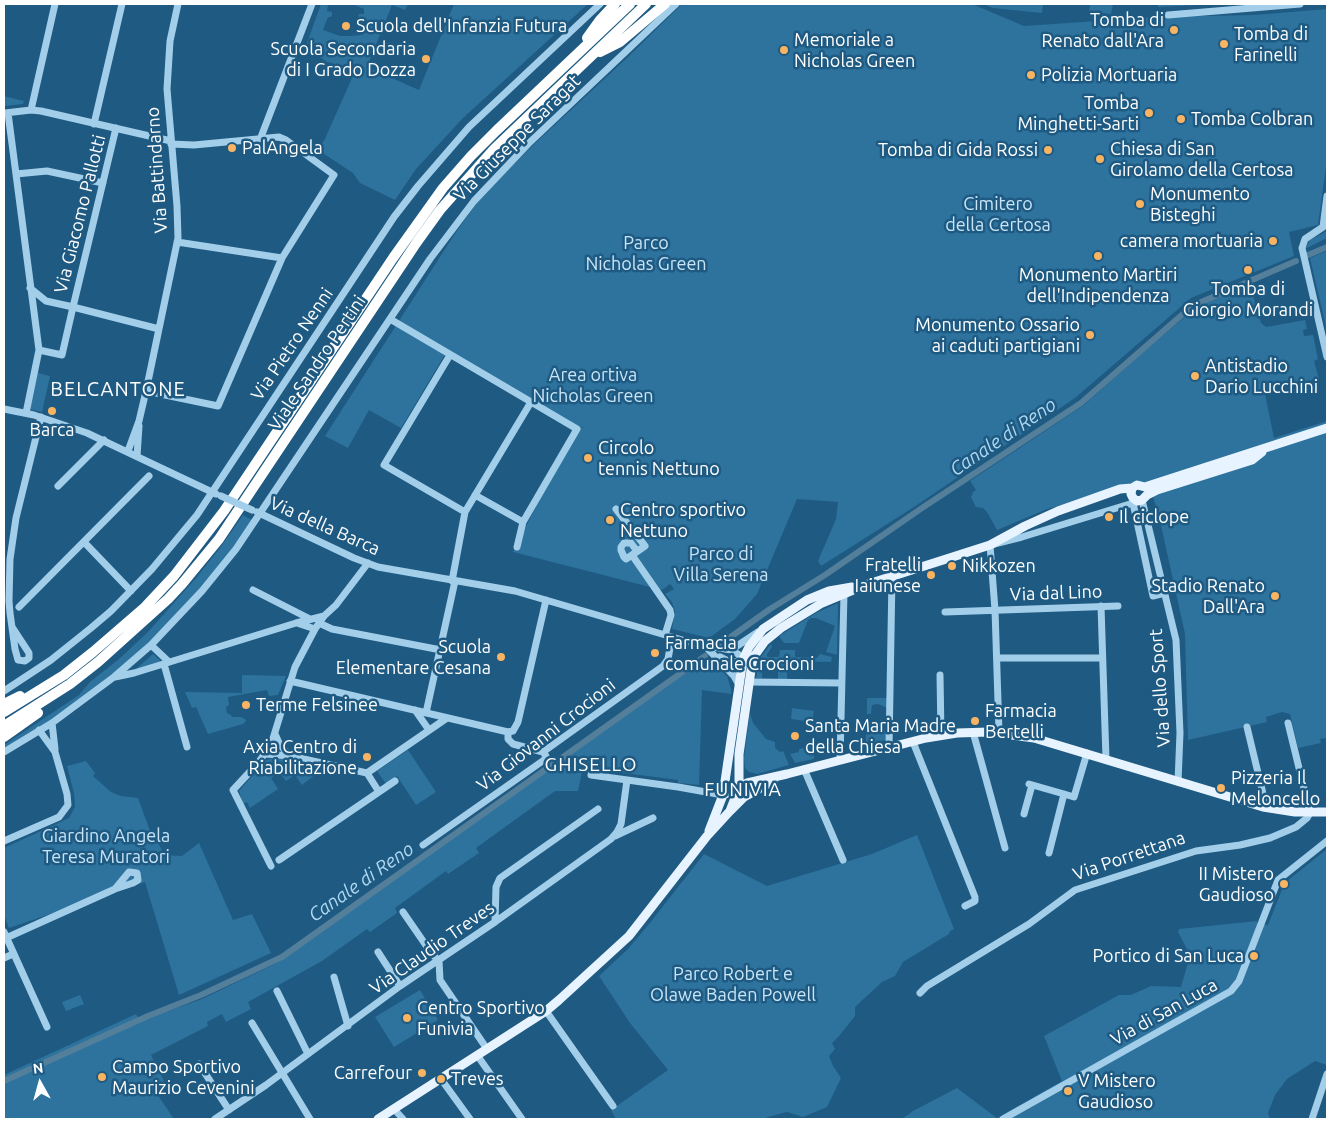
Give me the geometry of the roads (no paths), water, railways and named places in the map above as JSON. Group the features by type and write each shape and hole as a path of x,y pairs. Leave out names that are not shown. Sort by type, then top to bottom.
{"highway":[{"path":"575,56 600,20 615,4"},
{"name":"Viale Sandro Pertini","path":"4,712 64,675 93,652 146,607 192,556 412,229 443,188 478,150 630,4"},
{"name":"Viale Sandro Pertini","path":"4,726 70,684 129,636 189,576 235,516 440,210 494,149 646,4"},
{"path":"588,59 620,42 665,4"},
{"path":"4,704 64,675"},
{"path":"4,737 36,714 70,684"}],"main road":[{"path":"730,811 739,786 738,754 750,672 755,655 765,641 775,632 818,605 865,585 990,545 1042,518 1082,504 1157,490 1252,460 1266,449 1327,428"},
{"path":"706,836 723,795 743,660 753,641 763,629 818,595 834,590 865,585"},
{"path":"723,795 751,782 941,735 999,732 1034,738 1087,753 1263,807 1289,812 1327,812"},
{"path":"378,1119 546,1011 629,936 706,836 744,797 787,774"}],"street":[{"path":"31,110 55,4"},
{"path":"94,124 122,4"},
{"name":"Via Battindarno","path":"128,452 139,421 146,391 177,242 177,206 168,111 167,76 170,41 178,4"},
{"path":"306,4 308,15"},
{"path":"261,137 312,4"},
{"name":"Via Pietro Nenni","path":"4,692 67,647 110,611 152,570 181,535 212,492 394,218 418,186 469,127 600,4"},
{"name":"Via Giuseppe Saragat","path":"4,752 52,723 114,677 151,645 184,612 220,571 260,514 451,229 500,172 676,4"},
{"path":"1168,15 1300,4"},
{"path":"26,413 39,350 6,113 31,110 42,111 171,142 194,145 275,136 282,138 334,175 282,258 218,406 146,391"},
{"name":"Via Giacomo Pallotti","path":"39,350 62,355 116,128"},
{"path":"16,174 47,171 103,183"},
{"path":"1327,196 1323,227 1305,239 1302,246 1304,263 1327,357"},
{"path":"177,242 282,258"},
{"path":"30,287 46,301"},
{"path":"32,303 46,301 159,329"},
{"path":"390,319 577,429 524,522 517,547"},
{"path":"450,355 384,465 465,512"},
{"path":"426,713 441,650 465,512 531,402"},
{"name":"Via della Barca","path":"4,409 41,417 104,440 212,492 368,563 392,570 496,587 705,646 731,650"},
{"path":"12,627 9,577 14,530 41,417"},
{"name":"Via Battindarno","path":"137,456 139,421"},
{"path":"58,486 104,440"},
{"path":"19,607 149,476"},
{"path":"475,495 524,522"},
{"path":"990,545 1022,537 1138,495 1144,554 1153,596 1165,593"},
{"name":"Via dello Sport","path":"1138,495 1155,551 1176,644 1179,718 1178,782"},
{"name":"Via Giovanni Crocioni","path":"423,845 544,760 546,756 543,752 664,666 668,659 670,610 635,553 645,546 616,509"},
{"path":"84,542 131,591"},
{"name":"Via dal Lino","path":"990,545 995,610 999,732"},
{"path":"1144,554 1155,551"},
{"path":"270,866 233,790 266,754 275,734 295,667 317,626 324,616 336,605 368,563"},
{"path":"889,748 892,577"},
{"path":"254,590 310,619"},
{"path":"840,760 844,594"},
{"path":"290,681 508,732 515,730 546,600"},
{"path":"1101,606 1106,759"},
{"name":"Via dal Lino","path":"945,612 1118,606"},
{"path":"295,611 296,623"},
{"path":"114,677 134,673 324,616"},
{"path":"296,623 441,650"},
{"path":"750,672 738,654 731,650 763,629"},
{"path":"151,645 167,663 187,747"},
{"name":"Via della Barca","path":"705,646 734,676 739,685"},
{"name":"Via della Barca","path":"715,655 732,663 755,655"},
{"path":"997,658 1102,658"},
{"path":"940,675 941,735"},
{"path":"749,682 841,683"},
{"path":"415,710 429,730"},
{"path":"367,773 447,718"},
{"path":"4,840 59,817 66,809 68,797 55,752 52,723"},
{"path":"1288,723 1310,813"},
{"path":"1247,727 1265,802 1263,807"},
{"path":"39,730 55,752"},
{"path":"508,732 508,739 513,744 543,752"},
{"path":"972,732 1005,848"},
{"path":"275,734 280,744 290,756"},
{"path":"913,742 975,897 975,902 965,906"},
{"path":"1024,814 1030,784 1074,797 1087,753"},
{"path":"266,754 290,756 367,773 379,792"},
{"path":"804,770 843,860"},
{"path":"591,776 723,795"},
{"path":"615,836 621,824 627,780"},
{"path":"279,860 395,781"},
{"name":"Via Porrettana","path":"1049,853 1064,794"},
{"path":"495,922 496,887 500,878 598,809"},
{"name":"Via Porrettana","path":"920,993 927,986 1029,924 1075,890 1196,851 1240,845 1270,838 1296,827 1310,813"},
{"name":"Via Claudio Treves","path":"215,1119 266,1085 400,986 440,961 615,836 653,818"},
{"name":"Via di San Luca","path":"1003,1119 1231,991 1239,982 1278,880 1327,841"},
{"path":"47,1027 5,935 115,889"},
{"path":"402,912 432,954 440,961 440,980"},
{"path":"378,952 400,986"},
{"path":"4,958 13,954"},
{"path":"432,954 430,964 426,970 440,980 487,1049"},
{"path":"334,978 348,1026"},
{"path":"276,992 308,1054"},
{"path":"546,1011 613,1106"},
{"path":"252,1023 310,1119"},
{"path":"477,1056 522,1119"},
{"path":"199,1064 229,1110"},
{"path":"1312,1119 1327,1074"},
{"path":"441,1079 470,1119"},
{"path":"394,1109 403,1119"}],"waterway":[{"name":"Canale di Reno","path":"1308,255 1327,247"},
{"name":"Canale di Reno","path":"725,641 770,609 825,575 922,508 1081,403 1192,306 1296,261"},
{"name":"Canale di Reno","path":"4,1081 148,1016 201,995 282,957 705,656"}],"place":[{"name":"Scuola dell'Infanzia Futura","path":"346,26"},
{"name":"Tomba di Renato dall'Ara","path":"1174,30"},
{"name":"Tomba di Farinelli","path":"1224,44"},
{"name":"Memoriale a Nicholas Green","path":"784,50"},
{"name":"Scuola Secondaria di I Grado Dozza","path":"426,59"},
{"name":"Polizia Mortuaria","path":"1031,75"},
{"name":"Tomba Minghetti-Sarti","path":"1149,113"},
{"name":"Tomba Colbran","path":"1181,119"},
{"name":"PalAngela","path":"232,148"},
{"name":"Tomba di Gida Rossi","path":"1048,150"},
{"name":"Chiesa di San Girolamo della Certosa","path":"1100,159"},
{"name":"Monumento Bisteghi","path":"1140,204"},
{"name":"camera mortuaria","path":"1273,241"},
{"name":"Monumento Martiri dell'Indipendenza","path":"1098,256"},
{"name":"Tomba di Giorgio Morandi","path":"1248,270"},
{"name":"Monumento Ossario ai caduti partigiani","path":"1090,335"},
{"name":"Antistadio Dario Lucchini","path":"1195,376"},
{"name":"Barca","path":"52,411"},
{"name":"Circolo tennis Nettuno","path":"588,458"},
{"name":"Il ciclope","path":"1109,517"},
{"name":"Centro sportivo Nettuno","path":"610,520"},
{"name":"Nikkozen","path":"952,566"},
{"name":"Fratelli Iaiunese","path":"931,575"},
{"name":"Stadio Renato Dall'Ara","path":"1275,596"},
{"name":"Farmacia comunale Crocioni","path":"655,653"},
{"name":"Scuola Elementare Cesana","path":"501,657"},
{"name":"Terme Felsinee","path":"246,705"},
{"name":"Farmacia Bertelli","path":"975,721"},
{"name":"Santa Maria Madre della Chiesa","path":"795,736"},
{"name":"Axia Centro di Riabilitazione","path":"367,757"},
{"name":"Pizzeria Il Meloncello","path":"1221,788"},
{"name":"II Mistero Gaudioso","path":"1284,884"},
{"name":"Portico di San Luca","path":"1254,956"},
{"name":"Centro Sportivo Funivia","path":"407,1018"},
{"name":"Carrefour","path":"422,1073"},
{"name":"Campo Sportivo Maurizio Cevenini","path":"102,1077"},
{"name":"Treves","path":"441,1079"},
{"name":"V Mistero Gaudioso","path":"1068,1091"}],"district":[{"name":"BELCANTONE","path":"118,389"},
{"name":"GHISELLO","path":"591,765"},
{"name":"FUNIVIA","path":"743,790"}],"park label":[{"name":"Cimitero della Certosa","path":"998,214"},
{"name":"Parco Nicholas Green","path":"646,253"},
{"name":"Area ortiva Nicholas Green","path":"593,385"},
{"name":"Parco di Villa Serena","path":"721,564"},
{"name":"Giardino Angela Teresa Muratori","path":"106,846"},
{"name":"Parco Robert e Olawe Baden Powell","path":"733,984"}]}
